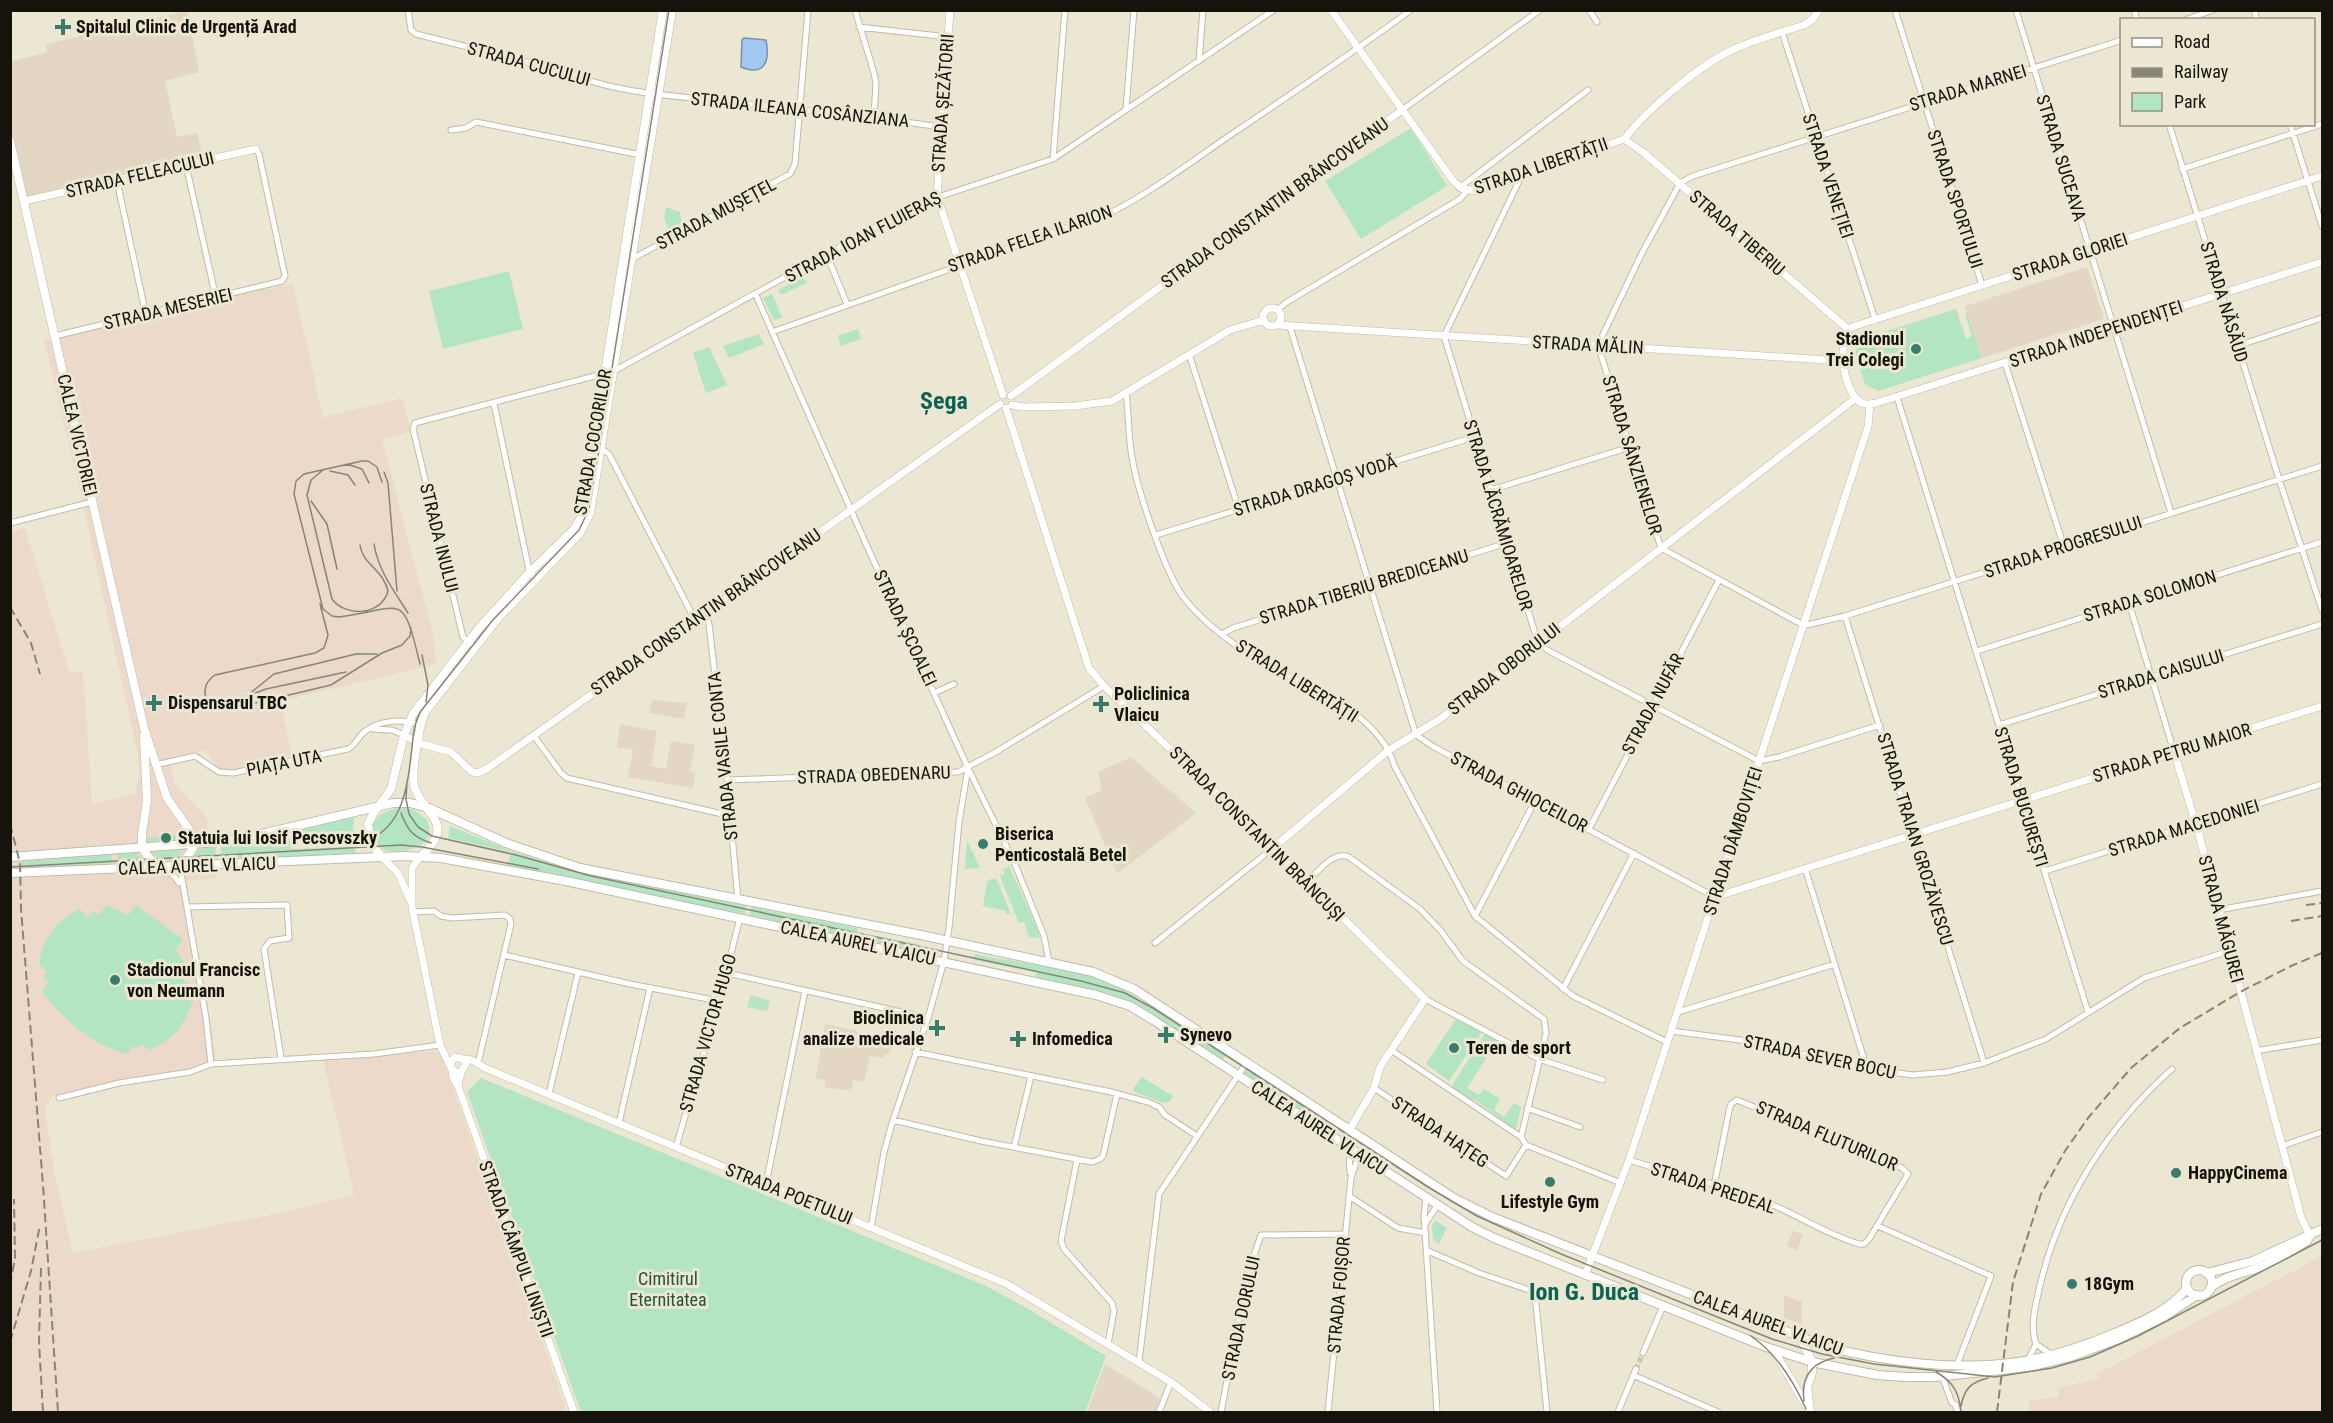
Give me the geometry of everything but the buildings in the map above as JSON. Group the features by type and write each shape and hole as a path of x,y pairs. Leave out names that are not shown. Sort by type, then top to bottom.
{"main road":[{"name":"STRADA COCORILOR","path":"378,807 391,789 409,721 419,704 574,529 583,512 614,371 632,259 663,10"},
{"name":"STRADA COCORILOR","path":"654,94 672,10"},
{"name":"CALEA VICTORIEI","path":"11,144 144,733 166,798 191,829 194,844"},
{"name":"STRADA COCORILOR","path":"597,449 605,375 623,263 645,156"},
{"name":"STRADA COCORILOR","path":"429,808 418,795 414,783 420,725 430,704 471,644"},
{"name":"CALEA VICTORIEI","path":"142,847 147,801 144,733"},
{"name":"CALEA AUREL VLAICU","path":"10,857 194,844 266,833 402,802 429,808 506,843 558,862 1093,972 1124,984 1454,1198 1492,1217 1824,1346 1871,1357 1957,1365 2004,1363 2052,1355 2099,1339 2157,1314 2173,1304 2187,1288 2186,1279 2192,1272 2198,1270 2207,1273 2253,1261 2322,1229"},
{"path":"378,807 369,822 368,835 373,848 383,858"},
{"path":"420,857 431,846 437,834 435,820 429,808"},
{"path":"180,867 190,855 194,844"},
{"path":"142,847 148,858 160,867"},
{"name":"CALEA AUREL VLAICU","path":"10,873 383,858 441,858 566,880 1114,1000 1154,1020 1483,1234 1774,1350 1812,1362 1883,1376 1942,1376 2030,1367 2073,1356 2146,1327 2197,1295 2206,1293 2226,1277 2259,1267 2307,1241 2310,1236"},
{"path":"2207,1273 2211,1280 2210,1288"},
{"path":"2187,1288 2197,1295"},
{"path":"1800,1337 1812,1362 1808,1387 1810,1412"},
{"path":"1774,1350 1810,1412"}],"street":[{"name":"STRADA CUCULUI","path":"408,10 411,30 416,34 567,72 585,80 654,94"},
{"name":"STRADA MUȘEȚEL","path":"623,263 790,174 795,164 801,110 808,10"},
{"path":"855,10 876,83 874,117"},
{"name":"STRADA ȘEZĂTORII","path":"936,196 950,10"},
{"path":"1053,159 1065,10"},
{"path":"1126,109 1134,10"},
{"path":"1199,61 1203,10"},
{"name":"STRADA IOAN FLUIERAȘ","path":"413,425 614,371 936,196 1053,159 1274,10"},
{"path":"1332,10 1459,188 1467,191"},
{"name":"STRADA FELEA ILARION","path":"772,332 959,264 1097,218 1127,204 1358,49 1411,10"},
{"name":"STRADA CONSTANTIN BRÂNCOVEANU","path":"1011,396 1540,10"},
{"path":"1589,10 1597,22"},
{"path":"1624,139 1646,114 1716,59 1737,48 1804,25 1813,19 1819,10"},
{"name":"STRADA SPORTULUI","path":"1895,10 1982,285"},
{"name":"STRADA SUCEAVA","path":"2016,10 2171,513"},
{"path":"2191,18 2213,10"},
{"path":"859,27 948,37"},
{"name":"STRADA VENEȚIEI","path":"1782,32 1875,319"},
{"name":"STRADA MARNEI","path":"1815,137 2120,40"},
{"path":"1459,188 1588,90"},
{"name":"STRADA ILEANA COSÂNZIANA","path":"654,94 874,117 941,127"},
{"path":"451,130 466,128 476,122 645,156"},
{"path":"2182,168 2322,124"},
{"name":"STRADA NĂSĂUD","path":"2170,126 2322,610"},
{"path":"2291,126 2322,226"},
{"path":"1598,345 1642,253 1680,183 1693,176 1815,137"},
{"name":"STRADA LIBERTĂȚII","path":"1277,310 1460,200 1467,191 1479,191 1624,139"},
{"name":"STRADA TIBERIU","path":"1624,139 1680,183 1848,329"},
{"name":"STRADA FELEACULUI","path":"24,201 256,149"},
{"name":"STRADA MESERIEI","path":"55,336 280,282 285,276 259,154 256,149"},
{"path":"186,165 216,298"},
{"path":"1444,336 1522,175"},
{"name":"STRADA GLORIEI","path":"1848,329 2322,176"},
{"path":"117,181 146,315"},
{"name":"STRADA CONSTANTIN BRÂNCUȘI","path":"936,196 1002,394 999,400 1006,406 1089,668 1104,686 1425,999 1539,1059 1603,1080"},
{"path":"827,255 848,304"},
{"name":"STRADA INDEPENDENȚEI","path":"1870,404 2322,262"},
{"name":"STRADA ȘCOALEI","path":"756,295 968,768 1031,901 1044,936 1049,962"},
{"path":"1271,309 1277,310 1281,317 1278,325 1270,326 1264,320 1266,311 1271,309"},
{"path":"2237,346 2322,318"},
{"path":"1006,406 1095,404 1112,401 1230,330 1264,320"},
{"name":"STRADA MĂLIN","path":"1278,325 1843,361"},
{"path":"1290,327 1416,735"},
{"path":"1848,329 1843,361 1856,398 1862,403 1870,404"},
{"name":"STRADA LĂCRĂMIOARELOR","path":"1444,336 1538,643"},
{"name":"STRADA SÂNZIENELOR","path":"1598,345 1661,548 1803,625"},
{"path":"1189,354 1239,510"},
{"path":"2005,363 2064,547"},
{"name":"STRADA LIBERTĂȚII","path":"1126,393 1133,465 1156,535 1179,590 1189,604 1222,634 1258,660 1340,704 1365,723 1389,750"},
{"path":"1002,394 1011,396"},
{"name":"STRADA CONSTANTIN BRÂNCUȘI","path":"1006,406 1011,396"},
{"name":"STRADA BUCUREȘTI","path":"1897,397 2088,1012"},
{"name":"STRADA OBORULUI","path":"1155,943 1273,849 1389,750 1449,712 1856,398"},
{"path":"494,404 533,575"},
{"name":"STRADA DÂMBOVIȚEI","path":"1586,1275 1629,1160 1863,446 1868,427 1870,404"},
{"name":"STRADA CONSTANTIN BRÂNCOVEANU","path":"406,737 418,743 451,752 475,773 488,768 851,509 1006,406"},
{"name":"STRADA INULUI","path":"413,425 463,637 471,644"},
{"name":"STRADA DRAGOȘ VODĂ","path":"1156,535 1474,437"},
{"path":"1491,490 1630,447"},
{"path":"597,449 609,454 695,620"},
{"name":"STRADA PROGRESULUI","path":"1803,625 1845,616 2322,466"},
{"path":"10,523 92,502"},
{"name":"STRADA SOLOMON","path":"1977,651 2322,542"},
{"name":"STRADA TIBERIU BREDICEANU","path":"1222,634 1233,628 1507,543"},
{"name":"STRADA NUFĂR","path":"1589,829 1719,580"},
{"name":"STRADA MĂGUREI","path":"2129,603 2196,824 2255,1051 2301,1217 2310,1236"},
{"name":"STRADA VASILE CONTA","path":"705,614 709,624 731,816 738,900"},
{"name":"STRADA TRAIAN GROZĂVESCU","path":"1845,616 1984,1062"},
{"name":"STRADA CAISULUI","path":"1999,724 2322,624"},
{"path":"1538,643 1652,706 1759,761 1779,757 1880,725"},
{"path":"934,693 954,684"},
{"name":"STRADA OBEDENARU","path":"727,780 958,772 1104,686"},
{"name":"STRADA PETRU MAIOR","path":"2023,800 2322,706"},
{"path":"369,729 400,720 420,725"},
{"path":"369,729 392,730 406,737"},
{"name":"PIAȚA UTA","path":"155,765 195,756 214,770 225,773 259,769 348,749 369,729"},
{"name":"STRADA GHIOCEILOR","path":"1416,735 1434,747 1715,897"},
{"path":"534,736 567,778 731,816"},
{"path":"1389,750 1401,779 1475,916 1563,989 1588,1005 1666,1042"},
{"path":"871,1228 892,1120 928,1018 944,962 959,822 968,768"},
{"name":"STRADA MACEDONIEI","path":"2045,872 2322,784"},
{"path":"1715,897 2023,800"},
{"path":"1475,916 1535,801"},
{"path":"1563,989 1634,853"},
{"path":"1306,883 1335,857 1342,854 1349,856 1405,896 1441,931 1463,961 1544,1019 1546,1028 1521,1137"},
{"path":"413,909 412,868 420,857"},
{"path":"383,858 398,873 413,909"},
{"path":"160,867 175,876 182,887"},
{"path":"180,867 206,1018 211,1064"},
{"path":"1805,868 1867,1070"},
{"path":"2218,910 2322,891"},
{"path":"187,908 287,905 289,938 270,941 264,949 281,1058"},
{"path":"413,909 434,911 441,916 452,918 505,915 510,919 511,924 482,1065 463,1071 451,1067 454,1058 461,1058 466,1064 463,1071 458,1086"},
{"name":"STRADA CÂMPUL LINIȘTII","path":"413,909 440,1046 458,1086 574,1413"},
{"name":"STRADA VICTOR HUGO","path":"676,1148 727,973 740,918"},
{"name":"STRADA SEVER BOCU","path":"1671,1031 1740,1040 1867,1070 1913,1075 1957,1071 2051,1037 2144,978 2229,951"},
{"path":"504,955 578,973 719,1001"},
{"path":"1678,1012 1835,964"},
{"path":"549,1094 578,973"},
{"path":"727,973 928,1018"},
{"path":"619,1123 650,988"},
{"path":"765,1184 805,991"},
{"name":"STRADA HAȚEG","path":"1349,1147 1350,1129 1374,1088 1379,1071 1425,999"},
{"path":"2255,1051 2322,1040"},
{"path":"59,1098 119,1083 190,1072 211,1064 374,1054 440,1046"},
{"name":"STRADA POETULUI","path":"440,1046 461,1058 1007,1284 1171,1382 1210,1413"},
{"path":"1391,1050 1521,1137 1526,1145 1621,1183"},
{"path":"915,1052 1117,1094 1159,1107 1164,1115 1197,1136"},
{"path":"1139,1362 1159,1194 1247,1062"},
{"path":"2028,1360 2036,1344 2033,1328 2041,1282 2056,1234 2068,1207 2090,1165 2113,1132 2139,1100 2172,1068"},
{"path":"1014,1147 1031,1076"},
{"name":"STRADA HAȚEG","path":"1374,1088 1506,1176 1526,1145"},
{"path":"892,1120 1092,1162 1103,1155 1117,1094"},
{"name":"STRADA FLUTURILOR","path":"1714,1186 1729,1111 1731,1104 1737,1100 1882,1159 1908,1172 1903,1185 1878,1226 1863,1245"},
{"path":"1527,1108 1580,1127"},
{"path":"2282,1146 2322,1132"},
{"name":"STRADA FOIȘOR","path":"1349,1147 1351,1178"},
{"name":"STRADA FOIȘOR","path":"1328,1413 1348,1196 1356,1163 1366,1158"},
{"path":"1077,1160 1061,1241 1064,1248 1112,1303 1114,1311 1108,1344"},
{"name":"STRADA PREDEAL","path":"1629,1160 1756,1198 1856,1244 1863,1245"},
{"path":"1348,1196 1398,1228 1426,1233"},
{"path":"1426,1198 1425,1224 1437,1413"},
{"path":"1425,1224 1437,1206"},
{"path":"1878,1226 1991,1276 1957,1365"},
{"name":"STRADA DORULUI","path":"1221,1413 1247,1276 1261,1235 1344,1234"},
{"path":"1428,1251 1479,1273 1532,1291 1537,1301 1547,1413"},
{"path":"1643,1353 1663,1306"},
{"path":"2036,1344 2052,1355"},
{"path":"1618,1413 1635,1372 1718,1413"},
{"path":"1942,1376 1958,1413"},
{"path":"1159,1413 1171,1382"}],"shaded area":[{"path":"187,11 199,72 165,81 177,137 197,133 204,161 24,201 11,142 10,62 47,52 46,44"},
{"path":"2087,267 2104,319 1982,358 1965,306"},
{"path":"293,283 323,417 403,398 411,432 382,439 432,630 437,664 280,701 292,755 226,771 215,766 206,750 170,757 174,783 206,816 216,879 186,880 216,1058 175,1073 53,1096 45,1108 54,1171 73,1253 291,1211 354,1195 323,1060 437,1051 442,1057 567,1412 11,1412 10,531 25,528 69,671 83,672 92,804 136,794 139,774 138,756 80,491 44,340"},
{"path":"652,700 687,703 684,719 649,713"},
{"path":"620,724 657,731 651,766 666,769 671,741 695,745 690,771 695,772 693,788 628,777 633,750 617,747"},
{"path":"1131,757 1196,813 1117,874 1085,798 1102,790 1098,772"},
{"path":"825,1024 875,1035 875,1038 893,1042 890,1054 885,1053 884,1058 870,1056 864,1082 853,1080 851,1091 825,1087 825,1080 816,1078"},
{"path":"1793,1231 1803,1234 1797,1250 1787,1246"},
{"path":"2322,1256 2322,1412 2028,1412 2030,1400 2059,1397 2058,1388 2099,1379 2097,1374"},
{"path":"1784,1295 1802,1302 1802,1324 1784,1318"},
{"path":"1105,1364 1160,1398 1155,1412 1087,1412"}],"green space":[{"path":"1411,128 1447,186 1361,239 1325,181"},
{"path":"666,207 680,212 682,224 669,230 664,218"},
{"path":"509,271 523,329 443,349 429,291"},
{"path":"803,277 807,283 781,295 778,290"},
{"path":"772,294 782,317 774,320 763,298"},
{"name":"Stadionul Trei Colegi","path":"1956,309 1966,339 1972,336 1965,313 1967,312 1982,358 1878,391 1865,384 1855,352 1862,339"},
{"path":"858,329 861,339 841,346 838,336"},
{"path":"759,334 764,344 729,358 723,346"},
{"path":"709,347 727,385 706,393 693,353"},
{"path":"402,807 414,810 427,820 428,837 419,846 411,849 387,851 373,838 371,831 373,825 384,813"},
{"path":"354,817 353,836 291,841 291,849 355,847 355,853 221,861 221,847"},
{"path":"450,826 511,851 561,867 746,906 745,914 507,868 511,852 448,838"},
{"path":"187,835 188,839 146,842 146,838"},
{"path":"967,840 980,868 965,869"},
{"path":"216,847 215,861 190,862 198,849"},
{"path":"184,850 172,859 159,858 150,852"},
{"path":"137,853 143,861 118,863 117,854"},
{"path":"112,854 112,863 21,868 20,862"},
{"path":"1009,866 1039,933 1039,938 1029,937 1024,922 1019,923 1000,876 1005,874 1003,869"},
{"path":"996,878 1011,914 983,906 987,881"},
{"name":"Stadionul Francisc von Neumann","path":"107,905 128,915 136,905 183,939 175,949 188,968 181,977 187,983 183,989 193,997 191,1006 179,1029 166,1041 150,1050 142,1044 138,1048 133,1046 127,1054 102,1044 69,1022 42,992 49,982 44,978 47,971 39,965 43,947 57,925 79,909 88,917 94,911 99,915"},
{"path":"751,907 857,928 857,932 917,944 915,951 750,916"},
{"path":"975,954 1063,970 1115,984 1226,1055 1222,1061 1128,1001 1110,994 1035,977 1036,972 974,960"},
{"path":"751,995 770,1001 767,1011 747,1007"},
{"name":"Teren de sport","path":"1456,1019 1482,1032 1449,1081 1426,1064"},
{"path":"1485,1034 1498,1040 1467,1088 1479,1095 1484,1089 1500,1099 1494,1110 1504,1117 1514,1103 1521,1107 1516,1130 1474,1099 1472,1101 1451,1087"},
{"path":"1248,1068 1338,1127 1334,1133 1243,1075"},
{"path":"1142,1077 1173,1096 1170,1101 1164,1103 1134,1092 1133,1088"},
{"name":"Cimitirul Eternitatea","path":"481,1078 986,1286 1025,1307 1106,1356 1085,1412 581,1412 467,1092"},
{"path":"1435,1220 1447,1228 1439,1244 1433,1240 1432,1226"}],"water":[{"path":"744,38 766,40 766,60 761,68 749,70 741,67"}],"tunnel":[{"path":"1636,1369 1643,1353"}],"tram line":[{"path":"358,843 383,831 399,810 407,784 415,727 421,711 492,621 579,530 589,509 669,10"},
{"path":"382,482 377,467 368,461 362,461 304,474 296,481 294,494 323,609 332,616 339,617 389,608 398,609 404,614 409,624 420,664"},
{"path":"347,464 362,469 369,483"},
{"path":"323,470 311,480 307,495 332,599 338,605 354,611 363,611 379,605 388,591 382,577 365,557 360,545"},
{"path":"330,471 348,475 355,485"},
{"path":"384,472 388,483 397,591"},
{"path":"311,501 327,524 337,569"},
{"path":"374,544 383,571 408,613"},
{"path":"320,604 328,635 324,648 315,653 215,675 206,685 208,702 218,709 225,710 331,685 382,653 402,645 410,636 411,628"},
{"path":"233,707 274,674 356,654 377,654"},
{"path":"422,655 428,685 426,702"},
{"path":"253,694 266,689 346,672"},
{"path":"407,782 406,799 409,814 418,827 432,836 516,855 591,876 1081,981 1125,993 1153,1008 1428,1187 1477,1216 1561,1254 1772,1339 1822,1354 1874,1364 1995,1377 2052,1368 2090,1357 2138,1336 2322,1240"},
{"path":"401,813 412,832 431,843"},
{"path":"10,867 401,845 538,869"},
{"path":"1751,1336 1768,1350 1783,1368 1806,1409"},
{"path":"1804,1401 1804,1385 1809,1373 1819,1364 1834,1358"},
{"path":"1936,1372 1955,1389 1961,1412"},
{"path":"1961,1406 1969,1387 1988,1378"}],"railway":[{"path":"10,607 31,643 40,674"},
{"path":"10,824 20,863 21,909 58,1412"},
{"path":"2306,905 2322,903"},
{"path":"2291,921 2322,916"},
{"path":"1997,1412 2013,1282 2041,1194 2065,1151 2088,1118 2131,1068 2180,1028 2240,992 2322,953"},
{"path":"10,1285 15,1258 14,1199"},
{"path":"10,1342 31,1271 40,1225"},
{"path":"41,1268 39,1342 43,1412"}],"place":[{"name":"Spitalul Clinic de Urgență Arad","path":"63,27"},
{"name":"Stadionul Trei Colegi","path":"1916,349"},
{"name":"Dispensarul TBC","path":"154,703"},
{"name":"Policlinica Vlaicu","path":"1101,704"},
{"name":"Statuia lui Iosif Pecsovszky","path":"166,838"},
{"name":"Biserica Penticostală Betel","path":"983,844"},
{"name":"Stadionul Francisc von Neumann","path":"115,980"},
{"name":"Bioclinica analize medicale","path":"937,1028"},
{"name":"Synevo","path":"1166,1035"},
{"name":"Infomedica","path":"1018,1039"},
{"name":"Teren de sport","path":"1454,1048"},
{"name":"HappyCinema","path":"2176,1173"},
{"name":"Lifestyle Gym","path":"1550,1182"},
{"name":"18Gym","path":"2072,1284"}],"district":[{"name":"Șega","path":"944,401"},
{"name":"Ion G. Duca","path":"1584,1292"}]}
